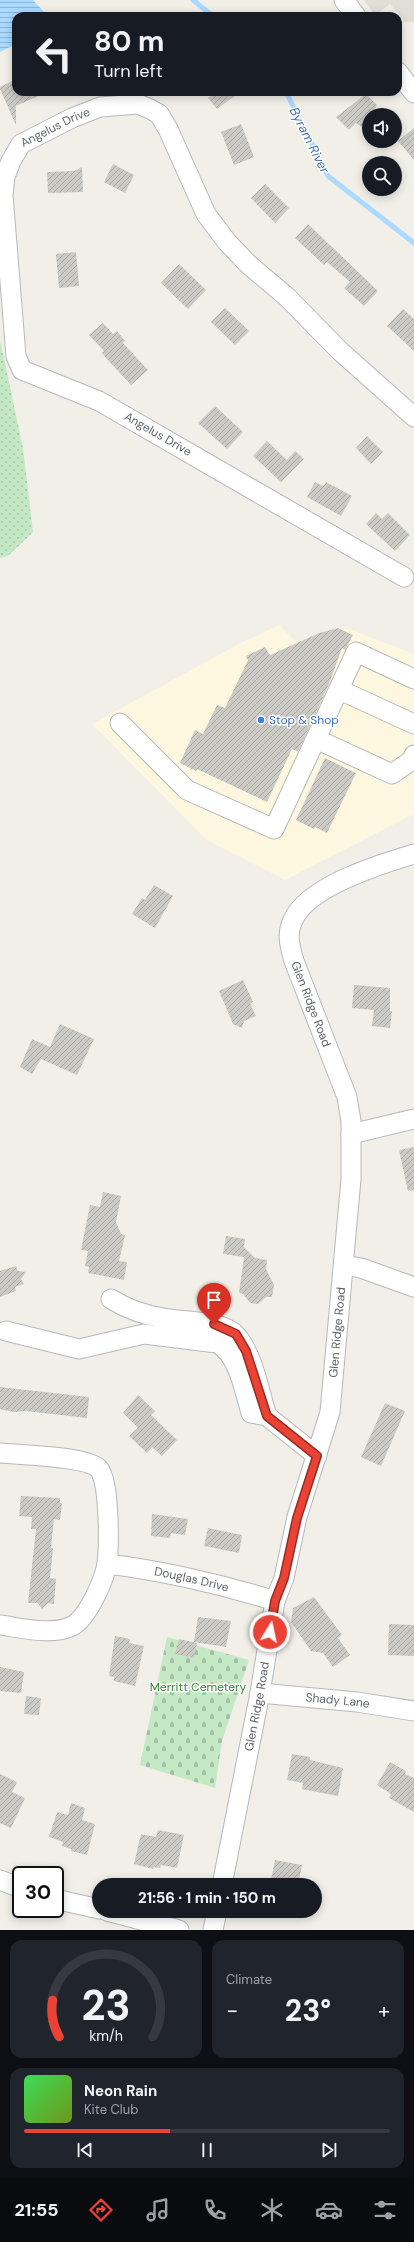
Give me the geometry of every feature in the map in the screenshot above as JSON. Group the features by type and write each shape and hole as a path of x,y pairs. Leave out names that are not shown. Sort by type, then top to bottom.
{"street":[{"path":"344,0 353,12"},
{"path":"402,77 414,93"},
{"name":"Angelus Drive","path":"404,577 99,400 22,370 16,356 3,195 5,177 11,161 21,144 72,118 100,107 138,104 159,114 182,156 206,214 227,242 248,264 287,297 340,351 414,417"},
{"path":"120,723 187,790 274,829 340,690 356,652 414,679"},
{"path":"340,690 414,724"},
{"path":"316,739 392,774 413,759"},
{"name":"Glen Ridge Road","path":"223,1878 260,1693 275,1601 284,1578 297,1518 332,1404 351,1179 351,1134 347,1097 294,961 288,942 290,927 301,906 322,891 363,871 414,854"},
{"path":"351,1134 414,1119"},
{"path":"344,1265 360,1268 414,1287"},
{"path":"111,1299 125,1308 163,1318 214,1324 236,1334 246,1351 267,1416"},
{"path":"6,1331 79,1349 144,1334 217,1343 226,1348 232,1357 251,1413 267,1416 317,1456"},
{"path":"0,1453 84,1461 99,1468 104,1477 107,1498 107,1564 88,1610 73,1626 56,1630 0,1625"},
{"name":"Douglas Drive","path":"107,1564 139,1568 252,1593 275,1601"},
{"name":"Shady Lane","path":"260,1693 357,1702 414,1711"},
{"path":"0,1880 12,1885"},
{"path":"64,1901 92,1907"},
{"path":"134,1918 179,1930"},
{"path":"213,1930 216,1918"}],"shaded area":[{"path":"364,0 414,0 414,22 405,22 402,18 402,12 397,12 390,4 379,12 373,12"},
{"path":"279,625 296,642 341,626 414,654 414,814 285,880 207,840 92,724 239,644"}],"green space":[{"path":"0,340 23,448 33,532 8,556 0,558"},
{"name":"Merritt Cemetery","path":"167,1637 249,1660 222,1741 215,1788 140,1765"}],"water":[{"path":"0,0 33,0 44,12 12,12 12,46 0,52"}],"building":[{"path":"12,81 12,96 38,96 16,106 16,125 0,89 0,87"},
{"path":"211,96 235,96 217,109 208,98"},
{"path":"363,96 368,96 377,105 376,108 362,108 362,127 356,123 349,130 336,117"},
{"path":"241,124 254,157 234,165 221,132"},
{"path":"414,128 414,160 402,146 402,138"},
{"path":"113,164 134,175 125,193 104,182"},
{"path":"82,167 83,192 48,193 47,172 74,171"},
{"path":"265,184 289,208 275,223 251,198"},
{"path":"308,224 378,291 364,306 344,288 350,282 327,262 324,265 295,238"},
{"path":"76,252 79,286 59,288 56,254"},
{"path":"179,264 206,290 188,309 161,283"},
{"path":"225,308 249,331 235,345 211,322"},
{"path":"403,309 414,319 414,351 387,326"},
{"path":"103,323 113,334 117,331 125,341 123,343 148,370 131,385 105,357 102,353 104,351 89,335"},
{"path":"215,406 243,432 227,449 198,423"},
{"path":"367,436 383,452 371,464 356,448"},
{"path":"267,441 287,460 295,451 304,459 281,482 253,456"},
{"path":"315,482 323,486 326,482 352,496 341,516 307,497"},
{"path":"376,513 382,519 388,513 410,535 395,551 366,524"},
{"name":"Stop & Shop","path":"338,628 353,635 345,650 342,648 329,684 298,752 292,749 267,802 197,769 196,771 180,763 195,730 203,734 217,705 225,708 248,660 246,656 265,647 270,655 319,633"},
{"path":"325,758 356,773 327,833 315,827 314,829 296,820"},
{"path":"154,885 173,896 155,928 132,914 142,898 145,900"},
{"path":"243,980 253,1002 250,1003 256,1016 244,1021 242,1028 233,1024 219,991"},
{"path":"354,985 390,988 390,1011 392,1011 390,1028 372,1026 374,1010 352,1008"},
{"path":"60,1024 94,1039 77,1075 41,1059 32,1074 20,1067 32,1039 50,1047"},
{"path":"414,1147 414,1190 408,1191 399,1150"},
{"path":"103,1192 121,1196 116,1222 121,1234 125,1235 119,1261 127,1262 124,1280 88,1273 89,1267 85,1266 88,1251 81,1250 90,1205 100,1207"},
{"path":"226,1236 245,1239 244,1247 255,1258 267,1260 266,1269 274,1285 272,1297 266,1297 258,1304 250,1303 243,1294 239,1293 244,1257 223,1254"},
{"path":"16,1266 18,1271 26,1272 21,1279 24,1284 15,1287 16,1291 0,1297 0,1271"},
{"path":"0,1387 89,1397 87,1418 26,1411 13,1412 0,1409"},
{"path":"138,1395 155,1411 151,1415 177,1440 162,1456 152,1447 147,1453 129,1436 138,1428 123,1413"},
{"path":"385,1403 405,1411 381,1466 361,1457"},
{"path":"21,1496 60,1498 60,1503 62,1503 60,1520 54,1519 51,1548 53,1548 50,1578 56,1579 54,1604 48,1603 42,1609 38,1603 28,1603 36,1529 31,1529 32,1517 19,1516"},
{"path":"152,1514 188,1519 185,1535 171,1533 170,1538 151,1536"},
{"path":"208,1528 242,1535 239,1553 204,1546"},
{"path":"314,1597 342,1635 338,1638 350,1655 333,1667 323,1653 311,1651 291,1622 293,1608"},
{"path":"198,1617 231,1621 226,1647 194,1642"},
{"path":"389,1624 414,1625 414,1656 388,1655"},
{"path":"115,1636 130,1639 129,1643 144,1646 135,1686 114,1681 114,1677 109,1676"},
{"path":"179,1639 197,1643 194,1658 175,1654"},
{"path":"0,1667 24,1672 21,1693 0,1691"},
{"path":"26,1696 41,1698 39,1715 24,1714"},
{"path":"292,1754 310,1757 310,1760 343,1768 338,1796 302,1789 303,1783 287,1780"},
{"path":"390,1762 406,1771 405,1774 414,1778 414,1812 389,1798 391,1794 377,1785"},
{"path":"0,1774 17,1782 12,1792 25,1798 11,1828 0,1823"},
{"path":"71,1803 85,1808 82,1820 95,1824 87,1855 71,1851 71,1849 62,1846 63,1842 49,1837 57,1812 68,1815"},
{"path":"158,1830 184,1835 177,1868 161,1865 160,1868 154,1867 153,1869 134,1864 141,1834 156,1837"},
{"path":"275,1860 302,1865 299,1878 271,1878"}],"waterway":[{"name":"Byram River","path":"193,0 208,12"},
{"name":"Byram River","path":"288,96 328,176 414,243"}],"place":[{"name":"Stop & Shop","path":"261,720"}],"route":[{"path":"214,1324 236,1334 246,1351 267,1416 298,1443 317,1456 297,1518 284,1578 275,1601 270,1632"}]}
